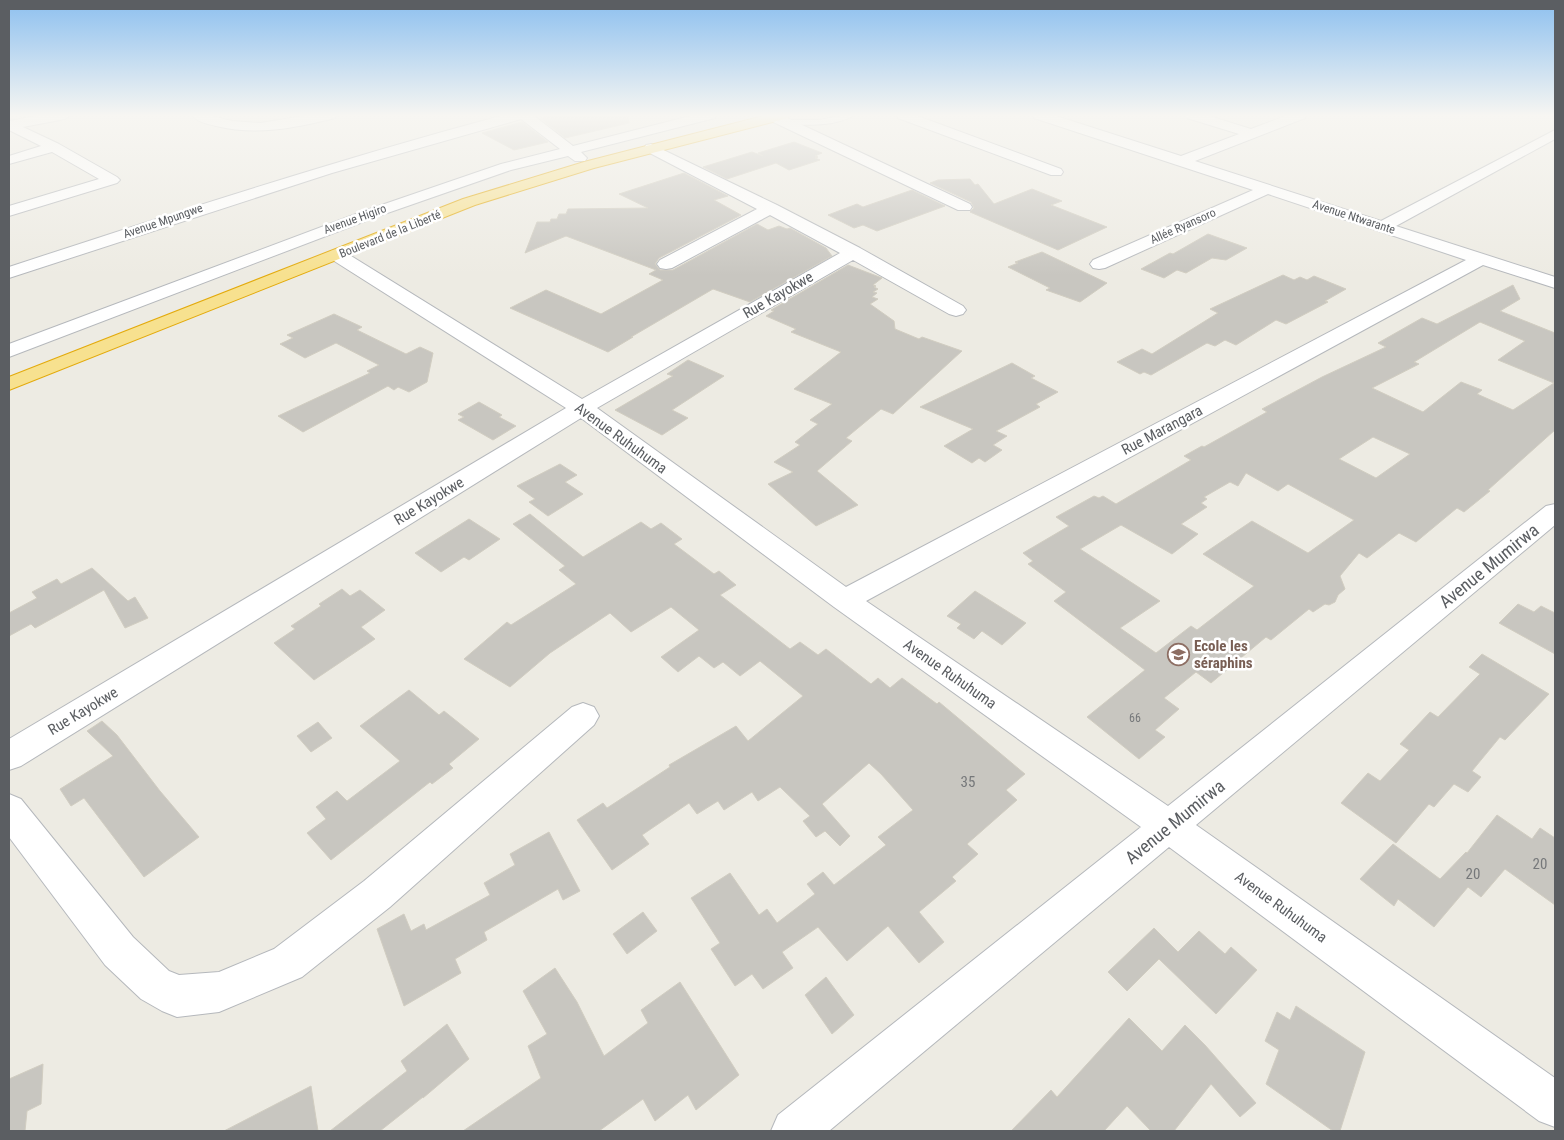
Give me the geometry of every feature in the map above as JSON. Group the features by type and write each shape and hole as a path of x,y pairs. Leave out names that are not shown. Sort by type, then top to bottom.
{"highway":[{"name":"Boulevard de la Liberté","path":"9,384 469,202 579,168"}],"street":[{"path":"9,211 112,180 91,168"},
{"name":"Avenue Mpungwe","path":"9,273 249,192 327,168"},
{"name":"Avenue Higiro","path":"9,350 370,214 503,168"},
{"path":"691,168 854,252 956,310"},
{"path":"884,168 964,207"},
{"path":"1046,168 1056,172"},
{"name":"Avenue Ntwarante","path":"1204,168 1555,283"},
{"path":"1382,227 1491,168"},
{"name":"Allée Ryansoro","path":"1099,264 1267,189"},
{"path":"666,264 771,208"},
{"name":"Rue Kayokwe","path":"9,756 582,408 854,252"},
{"name":"Avenue Ruhuhuma","path":"337,254 582,408 844,600 1170,827 1555,1105"},
{"name":"Rue Marangara","path":"844,600 1481,259"},
{"name":"Avenue Mumirwa","path":"809,1127 1170,827 1555,512"},
{"path":"9,810 119,951 154,985 178,996 219,992 288,963 377,894 583,716"}],"building":[{"path":"705,168 760,168 727,179"},
{"path":"684,173 728,196 714,200 741,215 659,258 655,264 660,270 673,270 757,224 768,230 779,226 787,229 790,228 826,248 832,256 750,302 713,289 608,352 510,308 546,290 601,314 663,280 649,274 656,270 566,236 525,253 537,222 550,222 551,219 557,219 559,214 566,214 568,209 648,208 619,194"},
{"path":"970,179 975,185 978,184 994,204 1032,189 1062,201 1051,205 1107,227 1058,250 970,212 974,208 971,202 930,183 938,180"},
{"path":"912,190 945,206 877,231 863,225 854,228 828,215 857,204 863,207"},
{"path":"1208,234 1247,248 1226,260 1212,258 1186,273 1177,270 1164,278 1141,269 1170,253 1173,254"},
{"path":"1042,252 1107,283 1080,302 1046,290 1050,288 1008,267 1018,263 1015,262"},
{"path":"848,265 882,278 873,285 878,289 873,292 877,293 872,297 878,299 870,304 894,321 895,329 919,339 922,337 962,351 893,414 881,409 846,438 852,441 817,471 858,505 816,526 768,484 793,472 774,462 800,445 795,442 818,424 810,420 832,404 794,389 841,352 791,332 796,329 766,316 774,311 771,310"},
{"path":"1283,275 1294,280 1300,277 1307,280 1314,276 1346,289 1325,301 1328,302 1286,324 1276,320 1236,345 1225,340 1215,346 1207,343 1151,375 1144,372 1140,374 1117,362 1142,349 1152,354 1218,313 1210,309"},
{"path":"1513,285 1520,299 1500,311 1555,333 1555,430 1488,490 1490,491 1464,512 1457,508 1416,542 1399,533 1367,558 1359,553 1340,576 1345,589 1338,595 1335,602 1329,605 1325,604 1313,612 1309,609 1271,640 1266,637 1211,683 1196,672 1164,698 1179,709 1155,730 1165,737 1139,759 1087,717 1145,670 1054,601 1066,592 1028,564 1033,561 1023,553 1069,526 1056,517 1094,496 1099,498 1103,496 1116,504 1191,460 1184,456 1267,412 1262,409 1322,377 1386,347 1378,343 1422,318 1437,324","holes":["1480,322 1525,341 1498,360 1554,383 1513,410 1477,394 1482,390 1461,382 1423,412 1372,388 1419,364 1414,362","1373,437 1410,454 1376,478 1339,459","1246,473 1278,491 1288,484 1354,520 1308,553 1252,521 1203,554 1254,586 1197,630 1191,626 1156,653 1120,628 1160,601 1080,549 1121,525 1172,554 1198,534 1181,524 1207,507 1201,503 1207,499 1204,497 1230,482 1238,486"]},
{"path":"334,314 362,327 357,330 406,354 420,347 433,353 427,382 409,392 398,387 394,390 388,386 303,432 278,416 370,373 367,371 379,365 336,343 305,358 280,344 293,338 287,335"},
{"path":"688,360 724,376 672,410 688,418 662,435 615,410 673,376 667,374"},
{"path":"1012,363 1035,376 1031,378 1058,392 1036,404 1040,407 996,431 1007,436 993,445 1002,450 985,462 979,458 972,463 944,446 973,429 920,407"},
{"path":"479,402 502,415 499,417 516,426 493,440 458,420 464,417 458,414"},
{"path":"560,464 577,475 565,482 583,494 548,516 529,502 535,499 517,486"},
{"path":"530,514 583,557 641,522 651,529 661,523 682,539 674,544 714,574 719,571 736,585 720,595 790,649 800,642 818,655 826,649 871,684 878,678 890,688 902,678 937,704 939,702 1025,774 1006,790 1017,800 967,844 978,854 952,877 956,881 919,912 944,942 919,963 888,926 847,961 818,927 782,952 793,968 763,989 752,974 735,986 711,949 720,943 691,898 730,873 759,915 767,909 777,923 815,894 807,884 823,872 834,885 886,845 878,837 913,810 869,763 822,804 850,836 840,846 825,831 816,837 803,821 810,816 780,787 758,801 752,792 724,810 718,801 697,814 689,803 642,835 649,844 612,870 577,820 603,803 607,808 670,767 669,765 736,726 748,741 803,696 760,661 740,676 723,662 714,668 699,656 678,672 661,657 699,630 671,607 631,632 610,613 550,653 510,687 464,659 507,622 511,625 576,584 559,570 565,566 513,524"},
{"path":"469,519 500,539 469,560 464,557 441,572 415,553"},
{"path":"92,568 128,601 135,597 148,618 125,628 104,590 35,628 31,624 9,636 9,613 37,598 32,592 57,579 61,584"},
{"path":"342,589 350,596 360,590 385,610 361,627 375,639 314,680 274,643 295,629 291,626"},
{"path":"975,591 1026,623 1002,645 982,631 974,639 957,628 961,624 947,616"},
{"path":"1518,604 1534,612 1541,606 1555,613 1555,654 1499,623"},
{"path":"1482,654 1549,694 1505,740 1500,737 1472,771 1481,777 1468,792 1454,784 1434,807 1429,804 1396,843 1341,803 1368,773 1380,781 1409,750 1400,744 1430,712 1438,717 1480,674 1469,667"},
{"path":"409,690 439,715 444,711 479,739 449,764 453,768 432,784 430,782 331,860 307,833 326,819 316,807 337,791 347,801 400,761 360,726"},
{"path":"102,721 117,735 160,791 199,837 144,877 84,798 71,806 60,789 113,756 87,731"},
{"path":"318,722 332,738 311,752 297,736"},
{"path":"1497,815 1532,839 1540,828 1555,838 1555,905 1505,869 1481,897 1468,887 1434,927 1398,899 1394,906 1360,879 1393,844 1440,879 1467,853"},
{"path":"549,832 580,891 563,900 558,889 484,932 487,940 455,959 461,973 404,1006 377,929 404,914 411,931 424,924 426,930 490,895 484,883 515,865 510,854"},
{"path":"643,912 657,931 627,954 613,934"},
{"path":"1154,928 1178,952 1199,931 1225,954 1231,947 1257,970 1216,1014 1159,959 1127,991 1108,972"},
{"path":"555,968 577,1002 604,1056 648,1023 641,1010 680,982 739,1075 696,1110 688,1095 655,1121 643,1099 599,1131 463,1131 541,1078 528,1046 547,1034 523,991"},
{"path":"826,977 854,1015 832,1034 805,995"},
{"path":"1296,1006 1365,1052 1340,1131 1333,1131 1266,1084 1279,1050 1265,1041 1277,1012 1290,1020"},
{"path":"1129,1018 1162,1051 1185,1025 1256,1103 1240,1117 1211,1084 1174,1131 1151,1131 1127,1106 1104,1131 1011,1131 1051,1090 1057,1097"},
{"path":"447,1024 469,1059 380,1131 330,1131 407,1071 401,1061"},
{"path":"43,1064 41,1104 27,1111 25,1131 9,1131 9,1079"},
{"path":"311,1086 318,1131 224,1131"}],"place":[{"name":"Ecole les séraphins","path":"1178,655"}]}
